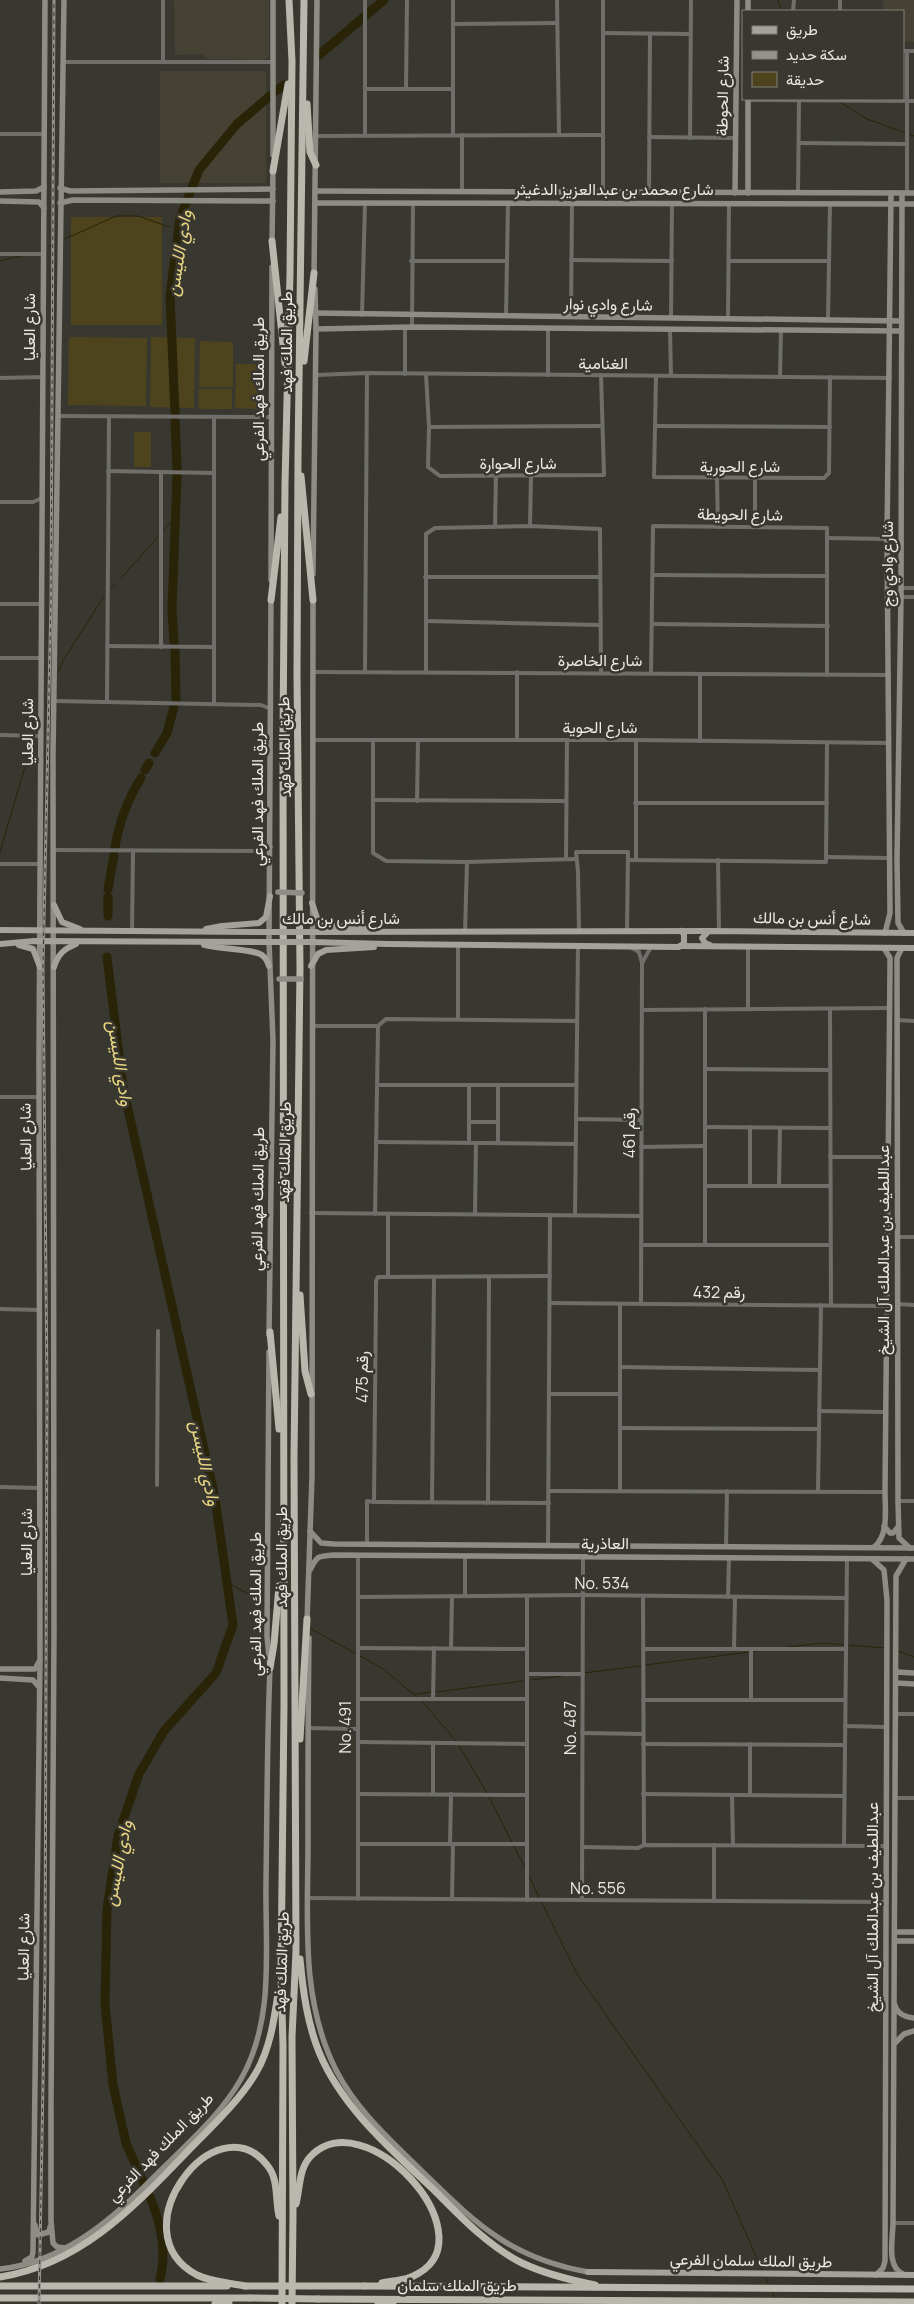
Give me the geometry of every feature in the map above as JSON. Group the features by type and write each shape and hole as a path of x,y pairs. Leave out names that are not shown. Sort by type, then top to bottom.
{"highway":[{"name":"طريق الملك فهد","path":"282,2304 283,2046 281,1979 284,1705 282,1561 285,484 292,61 289,0"},
{"name":"طريق الملك فهد","path":"292,2304 294,2215 292,2037 296,1951 294,1466 300,968 297,675 298,457 304,0"},
{"path":"304,56 310,152 316,165"},
{"path":"273,171 292,61"},
{"path":"272,242 288,392"},
{"path":"300,394 314,273"},
{"path":"298,457 304,495 313,600"},
{"path":"271,600 285,484"},
{"path":"296,1287 300,1294 305,1371 311,1394"},
{"path":"270,1332 283,1458"},
{"path":"270,1668 282,1561"},
{"path":"296,1774 299,1762 307,1619"},
{"path":"296,1951 299,1956 309,2023 320,2053 353,2108 391,2149 481,2236 522,2262 545,2272 612,2288"},
{"path":"0,2277 22,2274 52,2262 88,2242 126,2214 212,2128 257,2071 273,2023 281,1979"},
{"path":"294,2215 302,2170 309,2158 333,2143 350,2142 368,2147 387,2158 405,2174 429,2204 439,2225 440,2242 437,2253 422,2272 410,2278 365,2286"},
{"path":"245,2286 199,2276 179,2262 170,2248 166,2235 168,2209 181,2183 190,2171 209,2154 226,2147 246,2149 261,2158 273,2174 282,2227"},
{"name":"طريق الملك سلمان","path":"0,2286 914,2289"},
{"name":"طريق الملك سلمان","path":"0,2298 562,2298 775,2303 914,2302"},
{"path":"215,2304 250,2298"},
{"path":"318,2299 393,2304"},
{"path":"809,2302 827,2304"},
{"path":"696,2304 775,2303"}],"main road":[{"name":"شارع العليا","path":"17,2266 32,2257 34,2221 40,1660 40,736 45,0"},
{"name":"شارع العليا","path":"64,0 54,701 54,1634 51,1815 51,2221 53,2243 58,2247 67,2248"},
{"name":"طريق الملك فهد الفرعي","path":"0,2268 17,2266 67,2248 92,2232 123,2207 191,2139 221,2107 240,2080 254,2051 262,2021 267,1984 266,1894 270,1668 267,1636 272,1095 269,932 271,879 273,0"},
{"path":"317,0 314,273 316,375 312,672 311,1394 307,1619 309,1632 308,1954 311,1994 320,2032 337,2072 349,2093 401,2150 480,2226 496,2238 542,2260 588,2272"},
{"name":"شارع الحوطة","path":"735,193 737,0"},
{"name":"شارع الحوطة","path":"748,100 748,193"},
{"path":"0,192 36,191 44,187"},
{"path":"60,188 73,191 273,189"},
{"path":"27,191 31,197 27,201"},
{"path":"73,191 73,200"},
{"path":"16,192 16,201"},
{"name":"شارع محمد بن عبدالعزيز الدغيثر","path":"315,192 914,193"},
{"name":"شارع وادي وج","path":"886,933 890,913 888,539 891,193"},
{"name":"شارع وادي وج","path":"904,193 902,204 901,597 897,913 898,925 904,933"},
{"path":"60,203 73,200 273,201"},
{"path":"0,201 38,202 44,208"},
{"name":"شارع محمد بن عبدالعزيز الدغيثر","path":"315,203 914,204"},
{"name":"شارع وادي نوار","path":"316,313 901,321"},
{"path":"526,316 526,328"},
{"path":"707,319 707,330"},
{"name":"شارع وادي نوار","path":"316,329 408,327 901,331"},
{"path":"271,879 273,887 278,892 302,893 309,890 312,879"},
{"path":"196,932 222,926 260,922 266,917 270,896"},
{"path":"312,903 318,921 324,925 362,927 389,932"},
{"path":"54,905 62,922 86,931"},
{"path":"890,913 897,913"},
{"name":"شارع أنس بن مالك","path":"0,930 914,933"},
{"path":"679,946 684,943 684,934 681,931"},
{"path":"709,931 702,938 704,943 714,946"},
{"path":"0,944 40,942 196,943 218,949 255,951 263,955 270,966"},
{"path":"54,967 57,957 62,952 82,942"},
{"name":"شارع أنس بن مالك","path":"196,943 311,942 458,945 914,948"},
{"path":"13,944 33,949 40,967"},
{"path":"311,966 318,954 326,950 366,948 388,944"},
{"name":"عبداللطيف بن عبدالملك آل الشيخ","path":"884,948 890,958 894,971 897,1020 896,1375 898,1527 899,1538 912,1548"},
{"name":"عبداللطيف بن عبدالملك آل الشيخ","path":"874,1547 880,1543 884,1526 885,1492 889,1008 894,971 902,948"},
{"path":"271,985 279,979 302,979 311,987"},
{"path":"889,1034 897,1034"},
{"path":"887,1374 896,1375"},
{"path":"884,1526 890,1533 893,1533 898,1527"},
{"name":"العاذرية","path":"310,1531 321,1543 334,1544 912,1548"},
{"path":"334,1544 330,1546 328,1551 334,1555"},
{"path":"549,1546 550,1556"},
{"path":"787,1557 788,1547"},
{"name":"العاذرية","path":"308,1575 316,1558 334,1555 914,1559"},
{"path":"872,1559 884,1570 885,1574 891,1572 896,1576 906,1559"},
{"name":"عبداللطيف بن عبدالملك آل الشيخ","path":"885,1574 887,1846 885,2261"},
{"name":"عبداللطيف بن عبدالملك آل الشيخ","path":"892,2260 895,2043 896,1576"},
{"path":"886,1646 896,1646"},
{"path":"0,1668 35,1669 40,1660"},
{"path":"23,1669 26,1674 23,1679"},
{"path":"896,1672 914,1673"},
{"path":"904,1672 899,1678 905,1683"},
{"path":"0,1678 33,1680 39,1688"},
{"path":"896,1683 914,1684"},
{"path":"885,1760 896,1760"},
{"path":"895,1932 914,1932"},
{"path":"903,1932 898,1937 903,1941"},
{"path":"895,1941 914,1941"},
{"path":"894,1998 896,2010 904,2016 914,2019 910,2024 914,2030 904,2034 895,2043"},
{"path":"34,2221 38,2235 48,2232 51,2221"},
{"path":"876,2275 883,2268 885,2261 892,2260 895,2269 904,2275"},
{"name":"طريق الملك سلمان الفرعي","path":"588,2272 914,2275"}],"street":[{"path":"163,0 163,61"},
{"path":"365,0 365,135"},
{"path":"406,89 407,0"},
{"path":"453,0 453,135"},
{"path":"557,0 558,135"},
{"path":"603,0 603,193"},
{"path":"690,138 691,0"},
{"path":"453,24 557,23"},
{"path":"603,33 690,34"},
{"path":"649,192 650,34"},
{"path":"904,193 907,101 905,51 914,51"},
{"path":"64,62 273,62"},
{"path":"365,89 453,89"},
{"path":"774,100 914,101"},
{"path":"798,192 799,101"},
{"path":"0,134 44,134"},
{"path":"462,135 462,192"},
{"path":"316,136 603,135"},
{"path":"650,137 736,138"},
{"path":"799,143 906,144"},
{"path":"362,314 365,203"},
{"path":"405,374 408,327 411,314 412,203"},
{"path":"506,316 508,203"},
{"path":"571,317 572,203"},
{"path":"671,318 672,203"},
{"path":"728,319 729,204"},
{"path":"828,320 830,204"},
{"path":"0,254 43,254"},
{"path":"571,260 672,262"},
{"path":"729,260 829,261"},
{"path":"411,261 506,261"},
{"path":"548,328 548,375"},
{"path":"670,330 671,376"},
{"path":"780,331 780,376"},
{"path":"365,672 367,373"},
{"name":"الغنامية","path":"316,375 367,373 890,378"},
{"name":"شارع الحوارة","path":"426,374 429,427 428,467 440,476 496,474 604,476 601,375"},
{"name":"شارع الحورية","path":"656,376 654,477 717,479 824,478 829,473 830,377"},
{"path":"0,378 43,377"},
{"path":"59,416 272,417"},
{"path":"107,702 109,417"},
{"path":"214,417 214,704"},
{"path":"429,427 602,426"},
{"path":"656,426 830,427"},
{"path":"108,471 214,473"},
{"path":"161,472 161,647"},
{"path":"495,526 496,474"},
{"path":"530,526 531,475"},
{"path":"717,479 718,527"},
{"path":"755,479 755,527"},
{"path":"0,502 33,502 42,498"},
{"path":"426,672 426,534 435,528 495,526 600,529 601,672"},
{"name":"شارع الحويطة","path":"651,672 654,526 827,528 827,538"},
{"path":"827,675 827,538 888,539"},
{"path":"654,575 826,576"},
{"path":"426,577 600,578"},
{"path":"901,588 914,588"},
{"path":"901,597 914,596"},
{"path":"0,604 41,604"},
{"path":"426,621 600,625"},
{"path":"652,624 828,626"},
{"path":"107,646 214,647"},
{"path":"0,658 41,658"},
{"name":"شارع الخاصرة","path":"312,672 651,672 889,675"},
{"path":"517,672 517,740"},
{"path":"700,674 700,741"},
{"path":"54,701 265,705 271,709"},
{"path":"0,735 40,736"},
{"name":"شارع الحوية","path":"312,740 636,740 888,744"},
{"path":"373,740 373,853 386,861 467,862 576,859"},
{"path":"566,859 567,740"},
{"path":"636,740 636,860"},
{"path":"418,741 418,801"},
{"path":"628,860 826,862 827,743"},
{"path":"374,800 566,801"},
{"path":"636,802 827,803"},
{"path":"54,850 258,851 271,847"},
{"path":"132,931 133,851"},
{"path":"579,932 576,852 628,852 627,932"},
{"path":"826,857 889,858"},
{"path":"718,860 719,931"},
{"path":"465,932 467,862"},
{"path":"0,864 41,864"},
{"path":"458,945 458,1019"},
{"path":"575,1215 578,946"},
{"path":"630,946 639,952 642,963"},
{"path":"642,963 645,954 652,946"},
{"path":"748,947 748,1009"},
{"name":"رقم 461","path":"640,1304 642,963"},
{"path":"642,1010 889,1008"},
{"path":"830,1009 831,1305"},
{"path":"705,1010 705,1246"},
{"path":"311,1026 378,1026 386,1019 577,1021"},
{"path":"897,1020 914,1021"},
{"path":"376,1214 378,1026"},
{"path":"705,1069 830,1070"},
{"path":"377,1085 576,1086"},
{"path":"469,1085 469,1143"},
{"path":"498,1085 498,1143"},
{"path":"0,1097 39,1097"},
{"path":"576,1119 642,1120"},
{"path":"469,1122 498,1122"},
{"path":"705,1127 829,1128"},
{"path":"750,1127 750,1186"},
{"path":"779,1186 780,1128"},
{"path":"376,1142 576,1144"},
{"path":"475,1214 476,1143"},
{"path":"641,1147 705,1146"},
{"path":"830,1157 889,1157"},
{"path":"705,1186 830,1186"},
{"path":"311,1213 641,1216"},
{"path":"388,1214 388,1277 550,1276"},
{"path":"549,1546 550,1215"},
{"path":"897,1237 914,1237"},
{"path":"641,1246 830,1245"},
{"name":"رقم 475","path":"367,1544 367,1502 374,1502 376,1281 378,1277 388,1277"},
{"path":"432,1502 434,1277"},
{"path":"488,1502 489,1277"},
{"name":"رقم 432","path":"550,1303 887,1306"},
{"path":"620,1304 620,1491"},
{"path":"897,1304 914,1305"},
{"path":"818,1491 820,1305"},
{"path":"0,1309 40,1310"},
{"path":"157,1485 158,1331"},
{"path":"620,1367 820,1370"},
{"path":"549,1394 620,1394"},
{"path":"819,1411 885,1412"},
{"path":"620,1428 819,1429"},
{"path":"0,1487 40,1488"},
{"path":"549,1491 885,1492"},
{"path":"726,1547 727,1491"},
{"path":"898,1500 914,1501"},
{"path":"374,1502 549,1503"},
{"name":"No. 491","path":"358,1555 358,1898"},
{"path":"465,1556 465,1596"},
{"name":"No. 487","path":"582,1900 583,1557"},
{"path":"728,1597 729,1557"},
{"path":"844,1845 847,1558"},
{"name":"No. 534","path":"358,1597 584,1595 846,1598"},
{"path":"451,1648 452,1596"},
{"path":"527,1596 527,1900"},
{"path":"643,1596 644,1845"},
{"path":"734,1648 735,1597"},
{"path":"358,1648 527,1649"},
{"path":"433,1699 434,1648"},
{"path":"643,1649 845,1649"},
{"path":"750,1700 751,1649"},
{"path":"527,1674 582,1674"},
{"path":"358,1699 527,1699"},
{"path":"643,1700 845,1700"},
{"path":"896,1714 914,1714"},
{"path":"845,1726 886,1727"},
{"path":"308,1728 358,1729"},
{"path":"582,1733 643,1734"},
{"path":"358,1742 527,1744"},
{"path":"433,1794 434,1743"},
{"path":"644,1744 844,1745"},
{"path":"750,1744 750,1795"},
{"path":"358,1794 527,1795"},
{"path":"450,1794 452,1899"},
{"path":"643,1794 844,1796"},
{"path":"732,1795 733,1845"},
{"path":"895,1798 914,1798"},
{"path":"359,1844 527,1844"},
{"path":"582,1847 638,1848 644,1845 887,1846"},
{"path":"714,1845 714,1901"},
{"name":"No. 556","path":"308,1898 887,1902"},
{"path":"893,2223 914,2223"}],"shaded area":[{"path":"174,0 269,0 269,57 263,60 209,59 202,54 175,55"},
{"path":"883,0 914,0 914,42 904,42 904,10 883,10"},
{"path":"160,71 266,71 266,183 160,183"}],"green space":[{"path":"71,217 162,217 162,325 71,325"},
{"path":"69,337 147,338 146,406 68,405"},
{"path":"151,337 195,338 194,408 150,407"},
{"path":"200,341 233,342 233,387 199,387"},
{"path":"236,364 259,364 259,409 235,408"},
{"path":"198,389 232,389 232,409 199,409"},
{"path":"134,432 151,432 151,467 134,467"}],"waterway":[{"name":"وادي الليسن","path":"319,55 384,0"},
{"path":"778,0 782,10"},
{"name":"وادي الليسن","path":"276,91 284,85"},
{"name":"وادي الليسن","path":"175,413 170,296 180,218 199,170 237,124 271,95"},
{"path":"840,102 867,119 914,136"},
{"path":"65,239 116,216 138,216 170,227"},
{"path":"49,246 55,244"},
{"path":"0,261 21,256"},
{"name":"وادي الليسن","path":"175,421 177,468"},
{"name":"وادي الليسن","path":"174,643 172,609 177,476"},
{"path":"164,530 177,516"},
{"path":"121,578 158,537"},
{"path":"111,589 115,584"},
{"path":"59,671 63,661 104,596"},
{"name":"وادي الليسن","path":"175,651 176,700"},
{"path":"46,707 50,695"},
{"name":"وادي الليسن","path":"155,753 167,733 174,707"},
{"path":"0,852 33,739"},
{"name":"وادي الليسن","path":"145,770 149,763"},
{"name":"وادي الليسن","path":"115,847 125,811 141,778"},
{"name":"وادي الليسن","path":"108,889 114,855"},
{"name":"وادي الليسن","path":"108,897 108,916"},
{"name":"وادي الليسن","path":"107,957 123,1087 148,1198"},
{"name":"وادي الليسن","path":"149,1203 177,1328"},
{"name":"وادي الليسن","path":"144,2184 126,2143 113,2085 105,2003 107,1909 118,1836 139,1774 164,1731 216,1673 233,1625 215,1498 178,1333"},
{"path":"227,1582 264,1603"},
{"path":"270,1606 274,1609"},
{"path":"311,1629 382,1668 418,1698"},
{"path":"787,1647 823,1643 885,1648"},
{"path":"645,1665 758,1651"},
{"path":"898,1651 914,1657"},
{"path":"583,1673 641,1666"},
{"path":"531,1680 562,1676"},
{"path":"435,1692 523,1681"},
{"path":"415,1694 431,1692"},
{"path":"421,1700 456,1741"},
{"path":"458,1744 487,1793 525,1868"},
{"path":"529,1876 539,1897"},
{"path":"541,1901 577,1974 723,2181 762,2270"},
{"name":"وادي الليسن","path":"150,2197 162,2237 163,2258 160,2279"},
{"path":"766,2278 768,2283"}],"railway":[{"path":"39,2304 45,1972 47,1388 43,966 51,600 54,0"}]}
